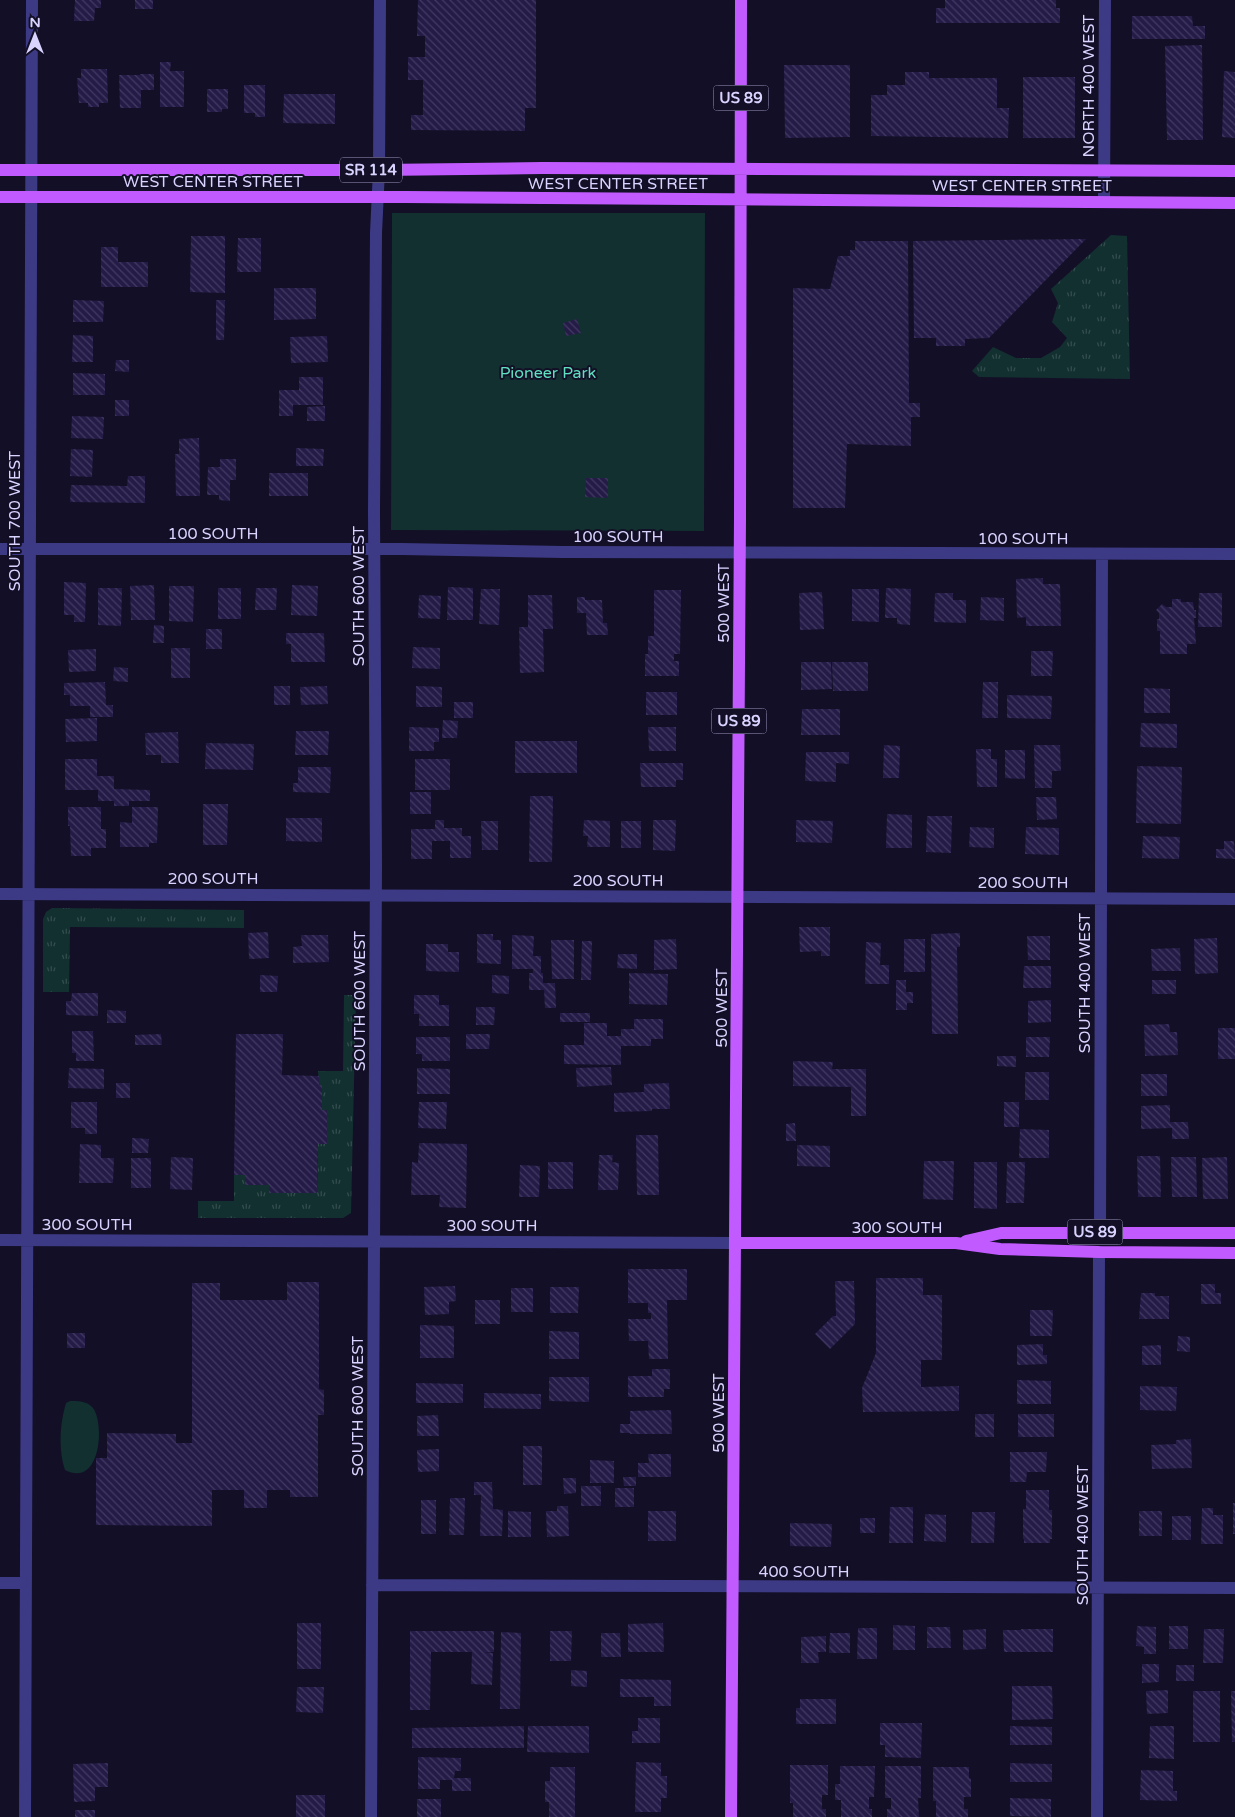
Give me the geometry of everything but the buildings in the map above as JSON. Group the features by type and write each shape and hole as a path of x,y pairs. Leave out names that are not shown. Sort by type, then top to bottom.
{"main road":[{"name":"US 89","path":"741,0 741,199"},
{"name":"WEST CENTER STREET","path":"0,170 741,168 1235,171"},
{"name":"WEST CENTER STREET","path":"0,196 32,190 378,191 741,199 1235,203"},
{"name":"500 WEST","path":"731,1817 741,199"},
{"name":"300 SOUTH","path":"956,1243 1002,1233 1235,1233"},
{"name":"300 SOUTH","path":"735,1243 956,1243 1000,1249 1235,1253"}],"street":[{"name":"SOUTH 700 WEST","path":"24,1817 32,0"},
{"name":"SOUTH 600 WEST","path":"372,1817 376,895 374,549 380,0"},
{"name":"NORTH 400 WEST","path":"1104,202 1105,0"},
{"name":"100 SOUTH","path":"0,550 374,549 740,553 1235,554"},
{"name":"SOUTH 400 WEST","path":"1100,1232 1102,554"},
{"name":"200 SOUTH","path":"0,894 1235,898"},
{"name":"300 SOUTH","path":"0,1240 735,1243"},
{"name":"SOUTH 400 WEST","path":"1097,1817 1099,1252"},
{"path":"0,1583 25,1583"},
{"name":"400 SOUTH","path":"372,1585 1235,1588"}],"green space":[{"name":"Pioneer Park","path":"392,213 705,213 704,531 391,530"},
{"path":"1111,235 1127,236 1130,379 979,377 972,371 993,347 1016,358 1041,358 1060,347 1067,338 1052,322 1058,303 1051,289"},
{"path":"52,908 244,910 244,928 70,927 69,992 43,992 43,919 46,912"},
{"path":"344,995 356,995 351,1213 343,1218 198,1218 198,1201 234,1201 234,1175 245,1175 269,1185 269,1193 317,1193 318,1144 327,1143 327,1110 322,1110 322,1085 319,1085 318,1071 343,1071"},
{"path":"70,1401 90,1405 96,1414 98,1425 99,1437 93,1462 87,1470 77,1473 65,1470 61,1454 62,1419 66,1403"}]}
